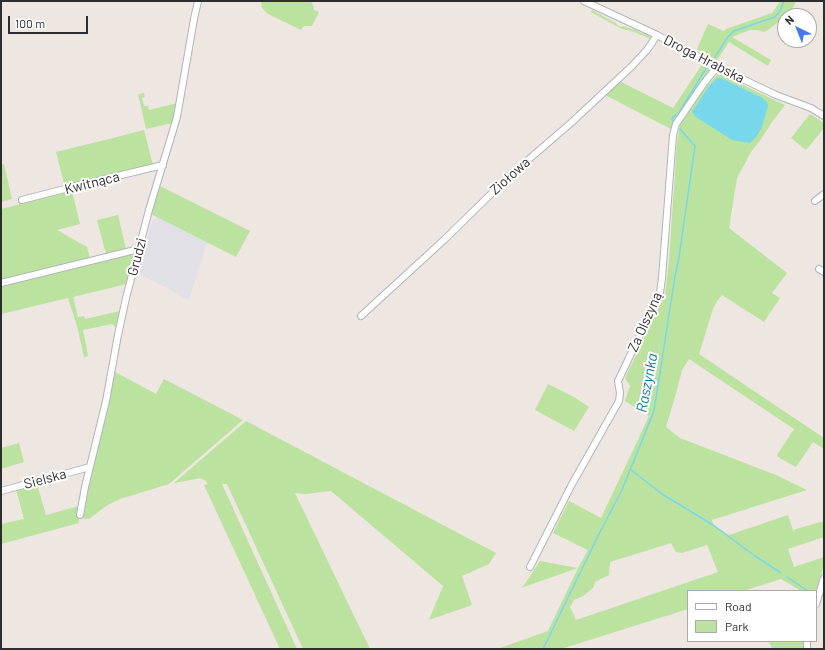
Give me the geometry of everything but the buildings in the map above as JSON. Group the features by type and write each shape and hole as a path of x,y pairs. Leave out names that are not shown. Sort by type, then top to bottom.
{"street":[{"name":"Grudzi","path":"80,515 85,487 106,400 124,307 149,210 177,117 198,1"},
{"name":"Droga Hrabska","path":"584,1 657,35 717,67 776,95 811,108 824,116"},
{"name":"Ziołowa","path":"361,316 445,239 497,188 572,122 630,67 647,50 657,35"},
{"name":"Za Olszyną","path":"530,568 572,486 619,401 620,393 618,381 660,294 673,135 676,124 704,83 717,67"},
{"name":"Kwitnąca","path":"22,200 163,165"},
{"path":"815,201 824,194"},
{"path":"1,283 139,249"},
{"name":"Sielska","path":"1,491 90,467"},
{"path":"817,601 824,578"}],"shaded area":[{"path":"158,217 207,242 189,300 138,273 153,220"}],"green space":[{"path":"261,1 311,1 314,10 319,12 312,26 304,26 301,30 268,14 262,8"},
{"path":"780,1 796,1 792,8 777,8 777,23 768,30 764,32 750,30 732,37 771,60 768,66 729,42 717,60 697,49 708,24 724,31 772,13"},
{"path":"592,10 621,27 635,30 651,37 651,39 632,31 622,29 591,12"},
{"path":"703,63 709,68 709,74 671,129 605,95 619,81 673,108"},
{"path":"720,74 785,105 751,152 737,178 729,228 787,273 772,293 780,298 764,322 722,295 713,309 699,354 824,438 824,449 813,442 796,467 778,457 777,455 794,429 689,359 682,370 666,427 680,438 776,475 807,490 712,520 714,525 729,535 788,515 793,530 824,521 824,537 788,549 794,567 824,557 824,565 816,590 799,590 781,579 746,590 687,590 687,609 561,649 497,649 548,631 588,550 553,533 569,501 601,518 649,416 625,401 630,386 625,378 665,295 669,261 677,142 680,125 705,88 717,75","holes":["671,543 676,552 682,553 707,545 718,572 576,620 570,607 574,600 583,596 593,588 595,582 609,575 610,562"]},
{"path":"144,93 145,97 142,98 144,106 148,106 149,110 177,103 173,123 146,129 138,94"},
{"path":"810,114 824,123 824,128 806,150 791,138"},
{"path":"144,130 153,165 65,187 56,152"},
{"path":"4,164 12,199 1,202 1,165"},
{"path":"160,186 250,231 236,257 151,214"},
{"path":"72,191 80,224 57,230 87,247 90,258 1,280 1,209"},
{"path":"118,215 126,249 106,254 97,220"},
{"path":"131,253 135,256 127,284 73,297 78,317 84,316 85,319 120,311 116,327 112,324 83,330 88,356 84,357 77,326 68,298 1,314 1,286"},
{"path":"115,372 156,394 164,379 243,420 169,484 120,499 106,506 89,519 84,519 82,514 87,482 102,428"},
{"path":"548,384 574,397 589,407 574,431 535,410"},
{"path":"246,421 496,553 489,564 462,576 472,605 429,620 443,586 331,491 306,494 295,493 370,649 303,649 227,484 222,484 297,649 280,649 204,485 208,484 201,478 174,483"},
{"path":"19,443 24,462 1,469 1,448"},
{"path":"37,484 46,515 79,506 79,523 1,544 1,524 24,519 16,489"},
{"path":"540,561 578,568 521,588"},
{"path":"769,642 804,642 804,649 772,649"}],"water":[{"path":"717,78 721,78 761,97 767,102 768,106 762,127 750,143 732,140 696,117 692,112 709,86"}],"waterway":[{"name":"Raszynka","path":"715,57 728,37 734,31 775,17 780,11 784,1"},
{"name":"Raszynka","path":"675,123 672,119 673,117 678,114 707,67"},
{"name":"Raszynka","path":"543,649 622,490 654,411 695,146 680,129"},
{"path":"630,469 662,494 713,525 781,573"},
{"path":"787,577 806,590"}]}
